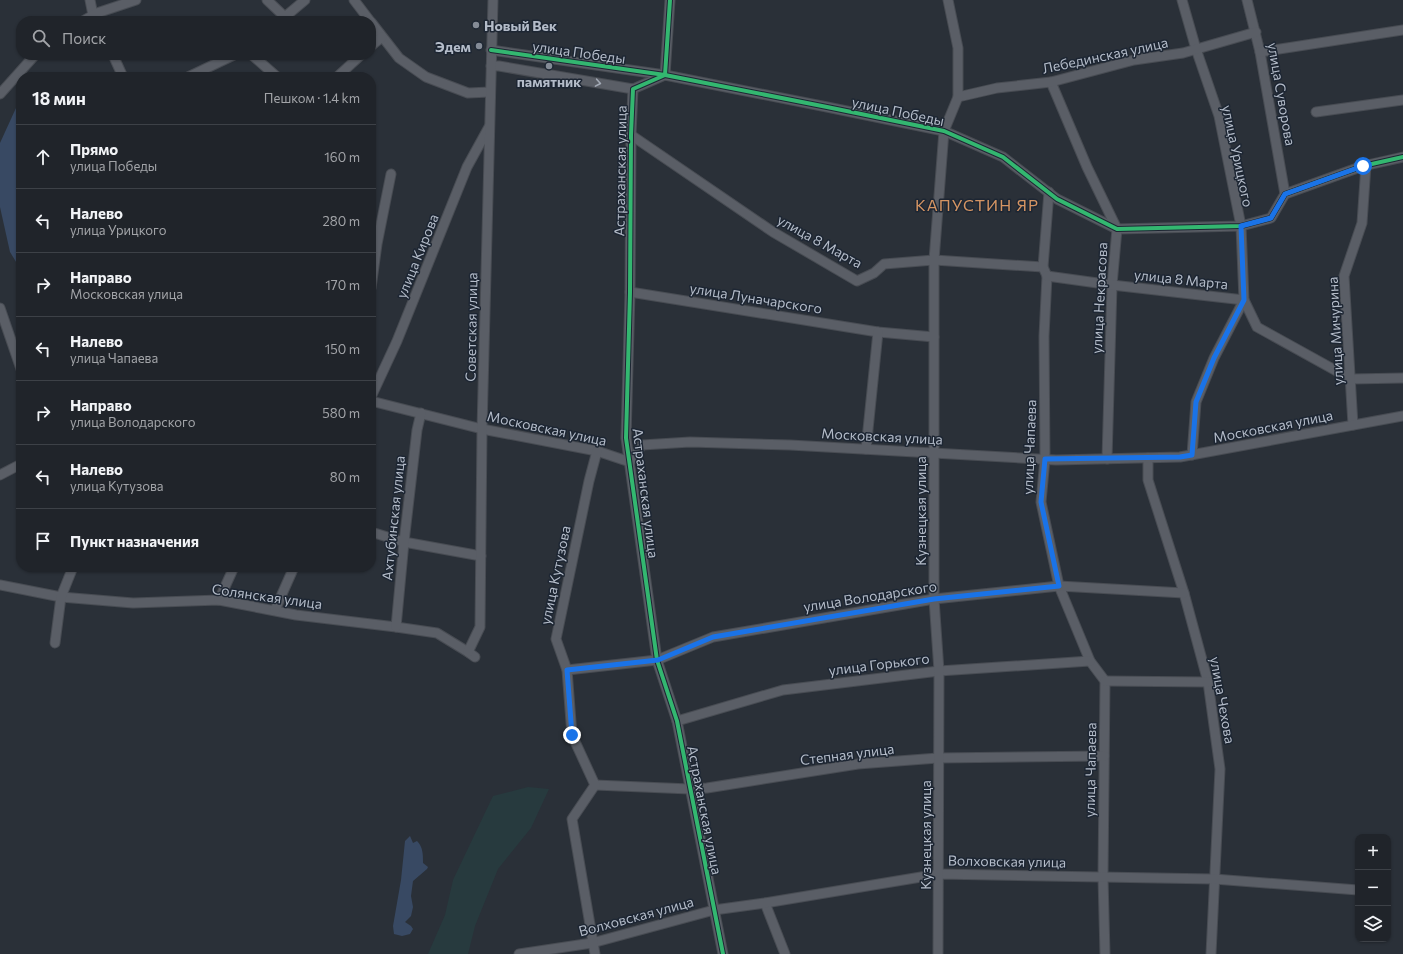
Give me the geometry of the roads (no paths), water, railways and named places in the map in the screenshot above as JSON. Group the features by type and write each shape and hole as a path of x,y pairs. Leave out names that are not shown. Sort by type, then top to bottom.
{"street":[{"path":"90,0 96,16 136,0"},
{"path":"267,0 280,16"},
{"path":"286,16 305,0"},
{"path":"354,0 366,16"},
{"name":"Советская улица","path":"472,654 480,627 482,429 492,0"},
{"path":"665,75 670,0"},
{"name":"Кузнецкая улица","path":"938,954 939,671 934,599 934,260 944,131 958,97 958,48 948,0"},
{"name":"улица Урицкого","path":"1182,0 1196,49 1219,116 1241,226 1244,300 1214,358 1196,402 1192,455"},
{"name":"улица Суворова","path":"1247,0 1260,52 1285,194"},
{"path":"376,28 398,58 426,77 468,93 490,92"},
{"path":"1260,52 1403,30"},
{"name":"Лебединская улица","path":"958,97 996,88 1051,82 1134,60 1183,53 1256,32"},
{"path":"376,41 382,36"},
{"name":"улица Победы","path":"491,50 665,75 944,131 1003,157 1057,199 1117,229 1241,226 1271,218 1285,194"},
{"path":"20,72 31,60"},
{"path":"115,60 121,72"},
{"path":"198,72 224,60"},
{"path":"258,60 271,72"},
{"path":"342,72 355,60"},
{"name":"улица Победы","path":"491,66 499,66 633,89"},
{"name":"Астраханская улица","path":"665,75 633,89 626,438 658,660 677,721 722,954"},
{"path":"0,94 16,76"},
{"name":"улица Некрасова","path":"1051,82 1088,168 1117,229 1112,285 1107,459"},
{"path":"1316,112 1403,100"},
{"name":"улица Кирова","path":"376,386 397,342 467,167 490,126"},
{"name":"улица 8 Марта","path":"631,135 773,232 857,281 874,273 884,264 934,260 1043,267"},
{"path":"1285,194 1366,165 1403,157"},
{"name":"улица Мичурина","path":"1353,425 1344,276 1362,223 1366,165"},
{"path":"376,251 391,174"},
{"name":"улица Чапаева","path":"1049,192 1043,267 1046,276 1044,336 1045,459 1041,502 1059,586 1090,661 1105,681 1103,877 1105,954"},
{"name":"улица 8 Марта","path":"1046,276 1244,300 1257,327 1351,379"},
{"name":"улица Луначарского","path":"630,292 878,332 934,336"},
{"path":"0,308 16,354"},
{"path":"866,449 878,332"},
{"path":"1351,379 1403,378"},
{"name":"Московская улица","path":"376,402 482,429 597,451 630,462 642,445 690,442 866,449 1045,459 1180,457 1403,416"},
{"name":"Ахтубинская улица","path":"396,627 417,430 421,413"},
{"name":"улица Кутузова","path":"595,785 572,735 567,670 556,639 589,481 597,451"},
{"name":"улица Чехова","path":"1148,458 1148,480 1184,593 1208,682 1220,769 1211,954"},
{"path":"0,475 16,467"},
{"path":"376,534 404,542 481,556"},
{"path":"55,643 61,597 70,572"},
{"path":"219,600 232,572"},
{"path":"275,610 292,572"},
{"name":"Солянская улица","path":"0,585 61,597 133,603 219,600 296,615 437,633 472,654"},
{"name":"улица Володарского","path":"567,670 658,660 713,637 934,599 1059,586 1184,593"},
{"name":"улица Горького","path":"677,721 783,690 939,671 1090,661"},
{"path":"1105,681 1208,682"},
{"name":"Степная улица","path":"595,785 690,789 707,788 858,764 938,758 1104,756"},
{"path":"594,954 572,819 595,785"},
{"name":"Волховская улица","path":"519,954 592,943 714,910 939,874 1214,879 1355,890"},
{"path":"765,903 785,954"}],"water":[{"path":"16,108 16,262 10,252 0,207 0,143"},
{"path":"410,836 413,843 417,841 422,848 423,863 428,867 413,881 411,896 413,907 411,916 405,922 413,929 410,934 402,936 394,934 393,926 401,880 405,841"}],"place":[{"name":"Новый Век","path":"476,25"},
{"name":"Эдем","path":"479,46"},
{"name":"памятник","path":"549,66"}],"district":[{"name":"КАПУСТИН ЯР","path":"977,204"}]}
